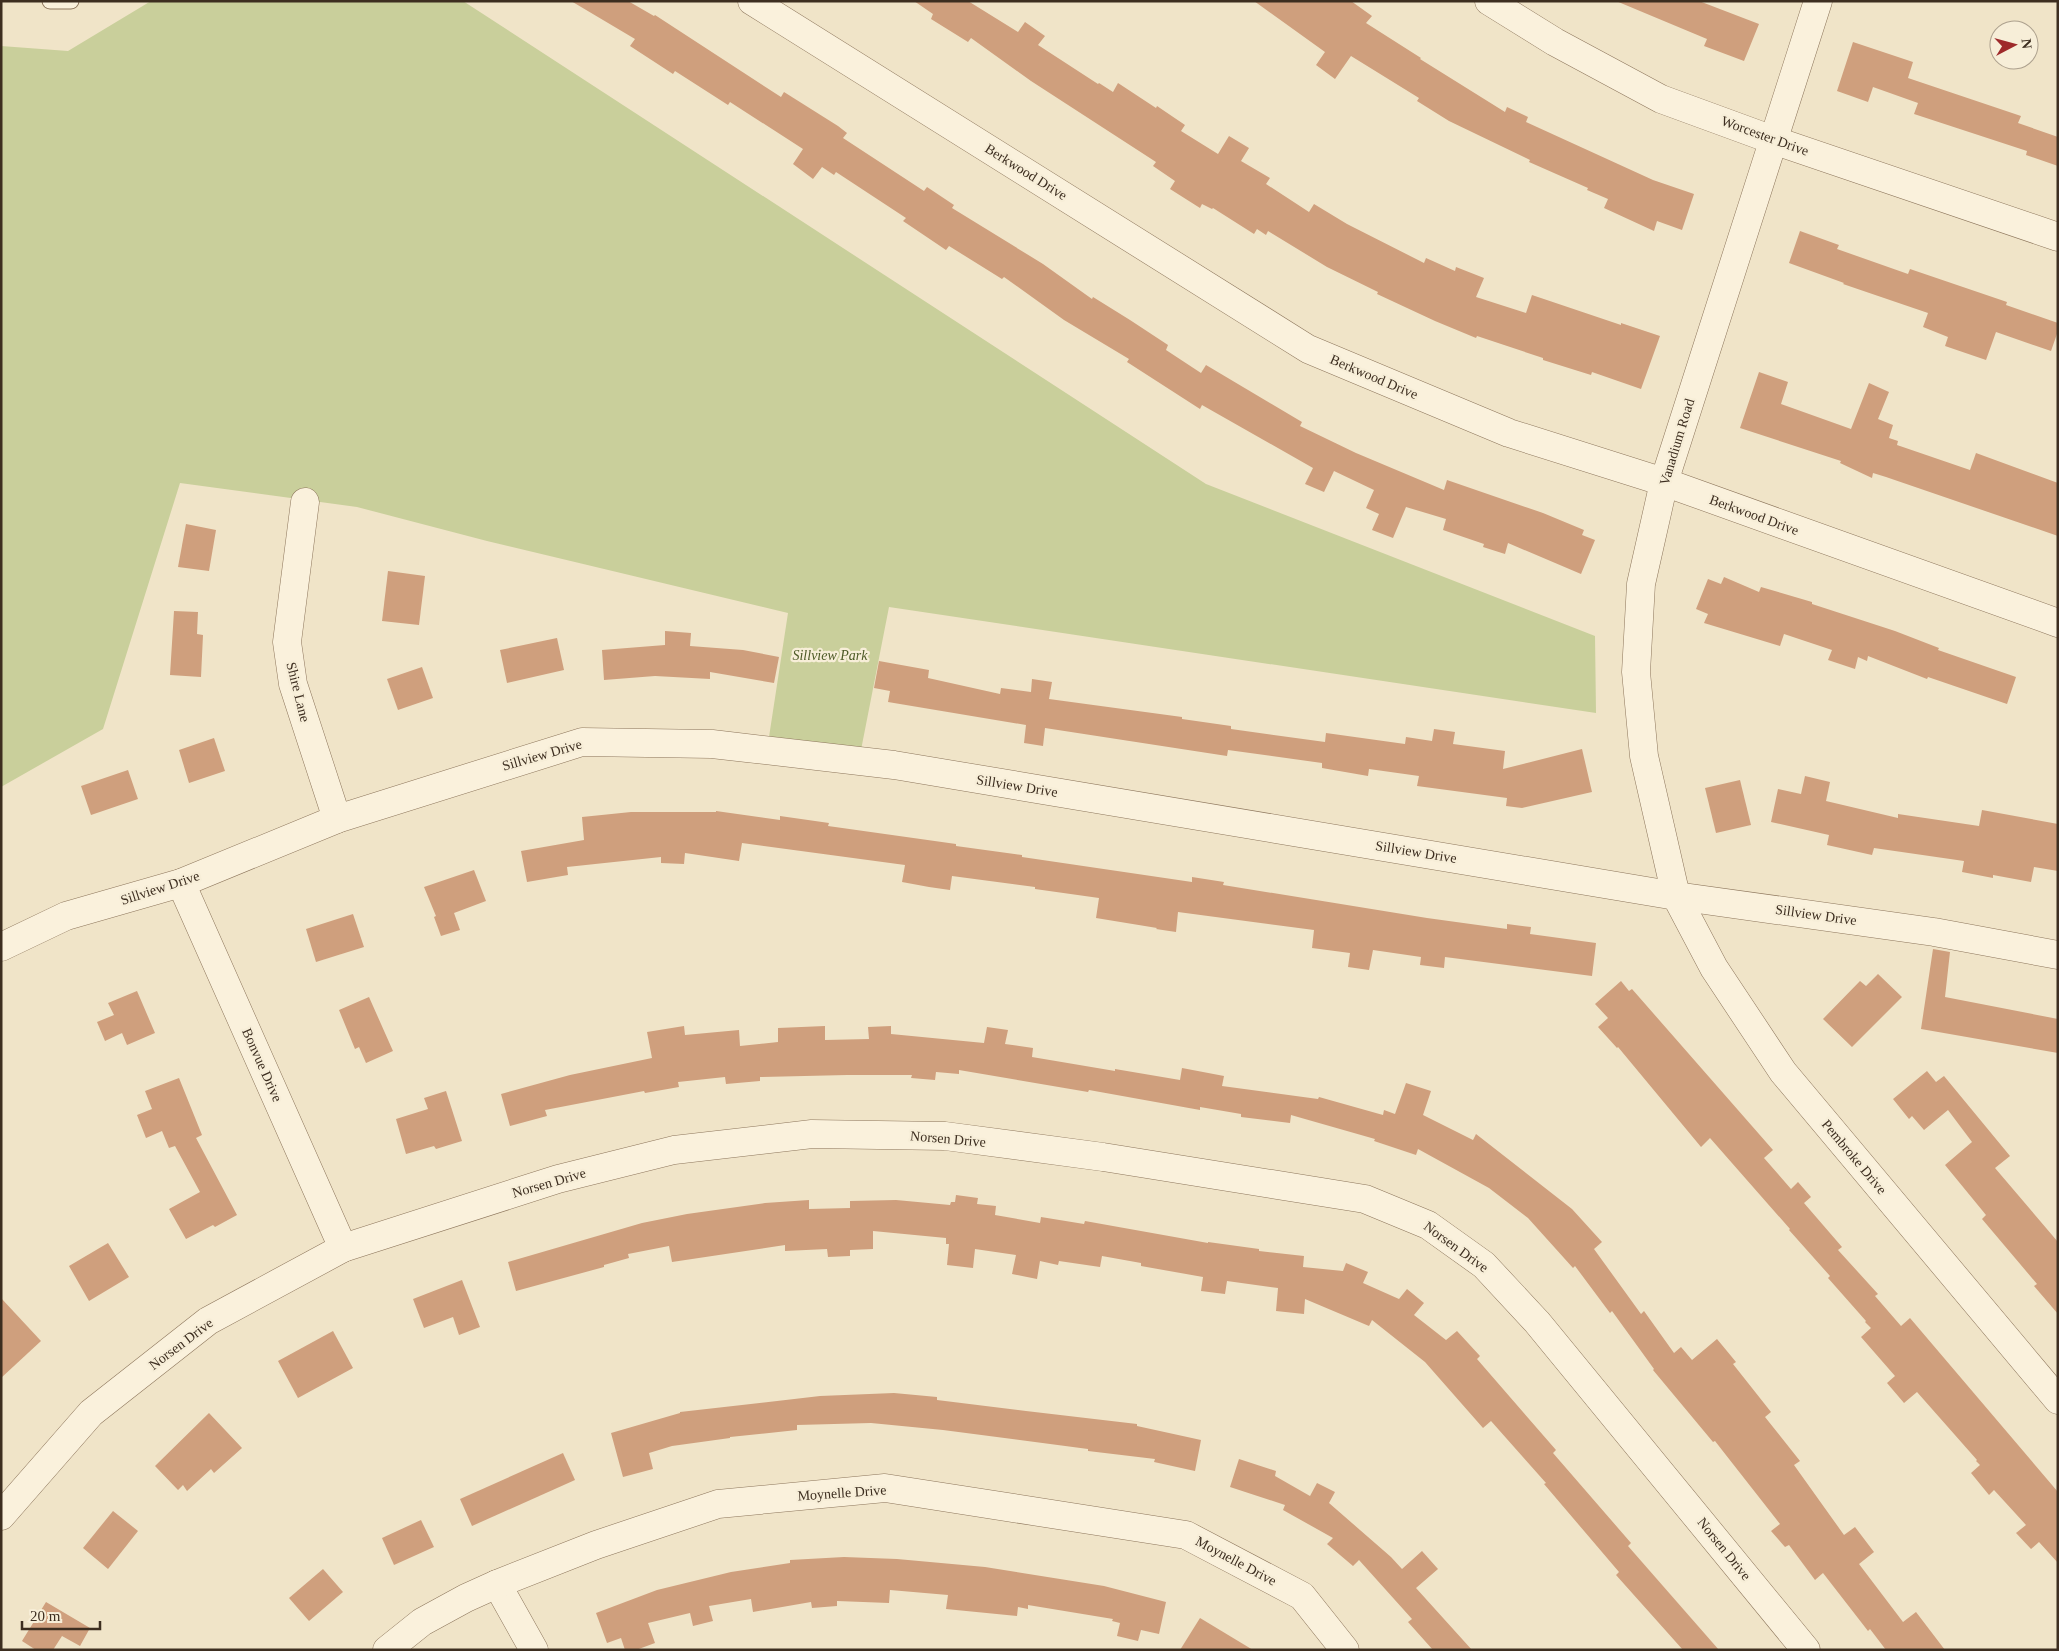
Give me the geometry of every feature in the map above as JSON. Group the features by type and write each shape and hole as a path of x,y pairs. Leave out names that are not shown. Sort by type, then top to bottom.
{"street":[{"name":"Berkwood Drive","path":"752,1 1308,349 1508,433 1664,482 2058,623"},
{"name":"Worcester Drive","path":"1489,1 1555,42 1661,99 1773,140 2058,237"},
{"name":"Vanadium Road","path":"1676,896 1644,756 1636,672 1641,584 1664,482 1818,1"},
{"name":"Shire Lane","path":"305,502 287,642 293,684 337,819"},
{"name":"Sillview Drive","path":"1,947 66,916 181,883 337,819 582,742 712,744 894,765 1676,896 1934,932 2058,955"},
{"name":"Bonvue Drive","path":"181,883 343,1248"},
{"name":"Pembroke Drive","path":"1676,896 1714,968 1783,1072 2058,1400"},
{"name":"Norsen Drive","path":"1,1516 91,1413 208,1321 343,1248 558,1179 674,1150 812,1134 945,1136 1102,1157 1365,1199 1428,1225 1484,1265 1537,1322 1806,1650"},
{"name":"Moynelle Drive","path":"387,1650 422,1622 466,1598 497,1584 596,1546 718,1504 885,1488 1186,1535 1302,1596 1345,1650"},
{"path":"497,1584 534,1650"}],"lane":[{"path":"50,1 71,1"}],"green space":[{"name":"Sillview Park","path":"151,1 463,1 1206,484 1595,636 1596,713 889,607 861,750 769,737 788,613 487,541 357,507 180,483 103,729 1,787 1,46 68,51"}],"building":[{"path":"571,1 628,1 655,15 781,97 784,92 838,126 847,133 843,138 924,191 927,187 954,205 952,208 1043,264 1092,299 1093,297 1130,320 1168,345 1166,350 1201,373 1206,365 1302,422 1300,426 1356,453 1444,490 1447,480 1543,513 1584,530 1582,535 1595,540 1581,574 1508,543 1505,554 1483,547 1484,544 1443,530 1446,519 1406,507 1393,538 1372,530 1379,514 1366,508 1374,490 1334,471 1324,492 1305,484 1313,468 1202,405 1200,409 1127,362 1129,359 1064,320 1004,277 1002,279 949,246 946,250 903,221 906,218 836,172 834,175 822,167 813,179 793,164 803,149 730,102 728,105 675,71 673,74 630,46 635,39"},
{"path":"914,1 968,1 1018,32 1025,22 1045,36 1038,45 1113,92 1118,83 1156,108 1157,106 1185,125 1181,131 1218,154 1229,136 1249,148 1241,161 1270,178 1266,184 1309,212 1314,204 1347,224 1424,263 1426,258 1455,271 1456,267 1484,278 1476,297 1526,313 1532,295 1660,336 1641,389 1592,372 1591,375 1543,360 1543,358 1477,336 1476,338 1377,294 1378,292 1327,267 1268,231 1266,235 1257,229 1254,234 1213,208 1202,204 1200,208 1170,189 1175,181 1153,166 1156,162 1031,81 971,38 968,42 931,19 933,14"},
{"path":"1254,1 1351,1 1372,16 1366,23 1505,112 1507,107 1528,117 1526,122 1653,180 1694,194 1682,230 1657,221 1654,231 1604,208 1608,199 1529,162 1530,160 1449,121 1417,101 1419,98 1351,56 1335,79 1316,65 1325,52"},
{"path":"1616,1 1699,1 1759,24 1744,61 1704,46 1707,39"},
{"path":"1853,42 1913,62 1908,78 2021,116 2018,123 2058,137 2058,166 2026,155 2027,151 1914,114 1918,103 1873,87 1868,102 1837,91"},
{"path":"1800,231 1839,245 1837,249 1908,274 1910,269 2007,302 2006,305 2058,323 2058,331 2051,351 1996,332 1986,360 1945,346 1948,337 1923,327 1928,313 1789,263"},
{"path":"1759,372 1788,382 1781,404 1851,429 1869,383 1889,392 1878,419 1893,425 1889,438 1898,441 1897,445 1970,470 1976,453 2058,483 2058,536 1886,477 1873,473 1872,478 1840,463 1841,461 1740,428"},
{"path":"186,524 216,530 209,571 178,567"},
{"path":"388,571 425,576 419,625 382,621"},
{"path":"1724,577 1759,592 1761,587 1812,602 1812,604 1895,631 1939,648 1938,650 2016,677 2007,704 1928,677 1927,679 1868,656 1867,661 1858,657 1855,669 1828,660 1832,650 1784,634 1780,646 1704,623 1708,614 1696,609 1708,579 1721,584"},
{"path":"174,611 198,612 197,634 203,635 201,677 170,675"},
{"path":"665,631 691,633 690,646 743,650 779,657 774,683 710,672 710,679 655,676 604,680 602,650 665,645"},
{"path":"557,638 564,670 507,683 500,650"},
{"path":"879,661 929,670 928,678 1000,694 1001,688 1031,692 1032,679 1052,682 1049,699 1182,717 1182,719 1231,726 1231,729 1325,742 1326,733 1405,744 1406,737 1432,741 1434,729 1455,732 1453,744 1505,751 1503,769 1582,749 1592,792 1522,808 1506,806 1507,798 1417,786 1419,776 1369,769 1368,776 1322,768 1322,763 1228,750 1227,756 1045,728 1043,746 1024,743 1026,725 888,702 890,691 874,688"},
{"path":"422,667 433,698 398,710 387,679"},
{"path":"214,738 225,771 189,783 179,750"},
{"path":"128,770 138,799 91,815 81,786"},
{"path":"1805,776 1830,782 1826,801 1898,818 1898,814 1979,826 1982,810 2058,824 2058,871 2034,867 2031,882 1993,875 1993,878 1962,872 1964,861 1874,848 1872,855 1827,845 1829,835 1771,822 1778,789 1801,794"},
{"path":"1740,780 1751,825 1716,833 1705,788"},
{"path":"716,811 780,820 780,816 829,823 828,826 956,844 956,846 1022,855 1022,857 1192,882 1192,877 1224,882 1223,885 1427,918 1507,929 1507,924 1531,927 1530,934 1596,943 1592,976 1445,957 1444,968 1420,965 1421,957 1373,950 1369,970 1348,967 1350,953 1312,948 1314,930 1178,912 1176,932 1156,929 1096,918 1099,898 952,876 950,890 929,887 902,882 905,865 742,843 739,861 685,853 684,864 661,863 661,857 567,867 568,875 527,882 521,851 584,840 582,817 631,812"},
{"path":"474,870 486,901 454,913 460,930 441,936 434,917 436,916 424,887"},
{"path":"353,914 364,947 316,962 306,929"},
{"path":"1933,949 1950,952 1945,997 2058,1019 2058,1053 1921,1029"},
{"path":"1878,974 1902,997 1852,1047 1823,1019 1860,981 1866,986"},
{"path":"1621,981 1629,991 1632,989 1773,1150 1764,1158 1791,1189 1798,1182 1811,1197 1804,1203 1842,1247 1838,1250 1878,1294 1875,1296 1901,1326 1910,1318 2058,1492 2058,1563 2039,1542 2031,1549 2016,1533 2026,1525 1994,1490 1989,1495 1971,1473 1980,1465 1977,1460 1917,1392 1904,1403 1887,1383 1895,1376 1861,1337 1871,1328 1828,1278 1830,1276 1790,1229 1710,1138 1701,1147 1618,1047 1598,1027 1608,1018 1595,1004"},
{"path":"137,991 155,1033 127,1045 122,1033 105,1041 97,1022 114,1015 108,1003"},
{"path":"369,997 393,1051 366,1063 359,1047 355,1049 339,1010"},
{"path":"684,1026 685,1035 739,1030 740,1046 778,1042 778,1028 825,1026 825,1040 869,1039 868,1027 891,1026 891,1034 984,1043 987,1027 1008,1030 1005,1044 1033,1048 1032,1057 1180,1080 1182,1068 1224,1076 1222,1086 1318,1099 1319,1097 1383,1115 1384,1110 1395,1114 1406,1083 1431,1091 1423,1115 1473,1140 1476,1134 1572,1209 1602,1242 1594,1249 1641,1314 1644,1311 1674,1353 1681,1347 1692,1360 1717,1339 1736,1362 1733,1364 1771,1412 1765,1417 1800,1461 1794,1465 1844,1535 1855,1527 1874,1552 1859,1564 1903,1622 1916,1612 1945,1650 1886,1650 1870,1629 1868,1631 1823,1573 1815,1580 1789,1545 1785,1547 1771,1531 1780,1524 1715,1441 1713,1442 1653,1370 1612,1311 1610,1313 1575,1266 1573,1268 1528,1218 1489,1188 1418,1149 1416,1155 1374,1141 1375,1139 1291,1115 1290,1123 1241,1117 1241,1114 1200,1107 1200,1110 1089,1090 1088,1092 959,1070 959,1074 936,1072 935,1080 911,1078 912,1075 847,1075 760,1077 760,1081 726,1084 725,1077 678,1082 679,1087 645,1093 644,1091 545,1110 547,1116 510,1126 501,1094 570,1075 652,1058 647,1032"},
{"path":"1927,1071 1936,1082 1944,1076 2010,1156 1995,1168 2058,1242 2058,1314 2034,1286 2037,1284 1982,1219 1986,1215 1945,1165 1972,1142 1948,1110 1924,1130 1912,1116 1909,1119 1893,1099"},
{"path":"179,1078 202,1135 196,1138 237,1215 186,1239 169,1209 200,1192 175,1146 169,1148 162,1131 146,1138 137,1115 152,1109 145,1091"},
{"path":"446,1091 462,1141 436,1149 434,1146 406,1154 396,1119 428,1109 424,1098"},
{"path":"956,1195 978,1198 977,1204 996,1206 995,1215 1040,1223 1041,1217 1084,1224 1085,1221 1208,1243 1304,1256 1303,1267 1343,1271 1346,1263 1368,1272 1363,1283 1399,1299 1407,1289 1424,1303 1414,1315 1446,1340 1457,1331 1480,1356 1477,1359 1556,1450 1553,1453 1631,1543 1628,1546 1719,1650 1683,1650 1616,1575 1619,1572 1544,1484 1546,1483 1491,1421 1483,1428 1425,1362 1372,1320 1369,1326 1305,1299 1304,1314 1276,1311 1278,1288 1227,1281 1225,1294 1201,1291 1203,1277 1141,1266 1141,1263 1102,1256 1100,1267 1059,1261 1058,1265 1040,1261 1037,1279 1012,1274 1016,1255 975,1249 973,1268 947,1265 949,1244 946,1244 946,1238 873,1231 873,1249 850,1250 850,1256 828,1257 827,1249 785,1251 785,1245 672,1262 669,1246 628,1254 629,1258 604,1265 604,1267 516,1291 508,1262 642,1223 687,1214 765,1203 809,1200 809,1209 850,1208 850,1201 896,1200 950,1205 951,1202 955,1202"},
{"path":"108,1243 129,1277 89,1301 69,1266"},
{"path":"462,1280 480,1327 459,1335 453,1317 424,1328 413,1299"},
{"path":"1,1298 41,1341 1,1378"},
{"path":"333,1331 353,1368 298,1398 278,1361"},
{"path":"894,1393 937,1397 937,1400 1137,1424 1137,1426 1201,1440 1195,1471 1154,1462 1155,1459 1088,1451 1088,1449 943,1430 871,1423 797,1425 797,1430 730,1437 672,1446 649,1453 653,1469 623,1477 611,1433 680,1412 820,1396"},
{"path":"209,1413 242,1448 214,1473 211,1469 187,1491 183,1485 178,1490 155,1466"},
{"path":"563,1453 575,1480 472,1526 460,1499"},
{"path":"1239,1459 1276,1471 1275,1476 1310,1496 1317,1483 1335,1492 1329,1503 1391,1557 1402,1569 1422,1551 1438,1569 1416,1588 1472,1650 1433,1650 1408,1622 1412,1619 1359,1560 1353,1566 1327,1544 1333,1538 1283,1510 1285,1505 1230,1487"},
{"path":"113,1511 138,1531 108,1569 83,1548"},
{"path":"421,1520 434,1547 394,1565 382,1538"},
{"path":"844,1557 897,1559 985,1567 1104,1586 1166,1602 1159,1634 1141,1630 1138,1641 1117,1636 1120,1623 1112,1621 1113,1619 1028,1605 1028,1609 1018,1607 1017,1616 946,1609 948,1595 890,1590 889,1603 837,1601 837,1606 812,1608 811,1602 753,1612 751,1599 709,1606 713,1621 693,1626 690,1613 648,1623 655,1643 636,1650 625,1650 621,1638 607,1643 596,1613 657,1590 731,1572 790,1563 790,1560"},
{"path":"323,1569 343,1592 309,1621 289,1598"},
{"path":"46,1602 90,1628 80,1646 62,1636 53,1650 36,1650 22,1641"},
{"path":"1200,1618 1253,1650 1180,1650"}]}
